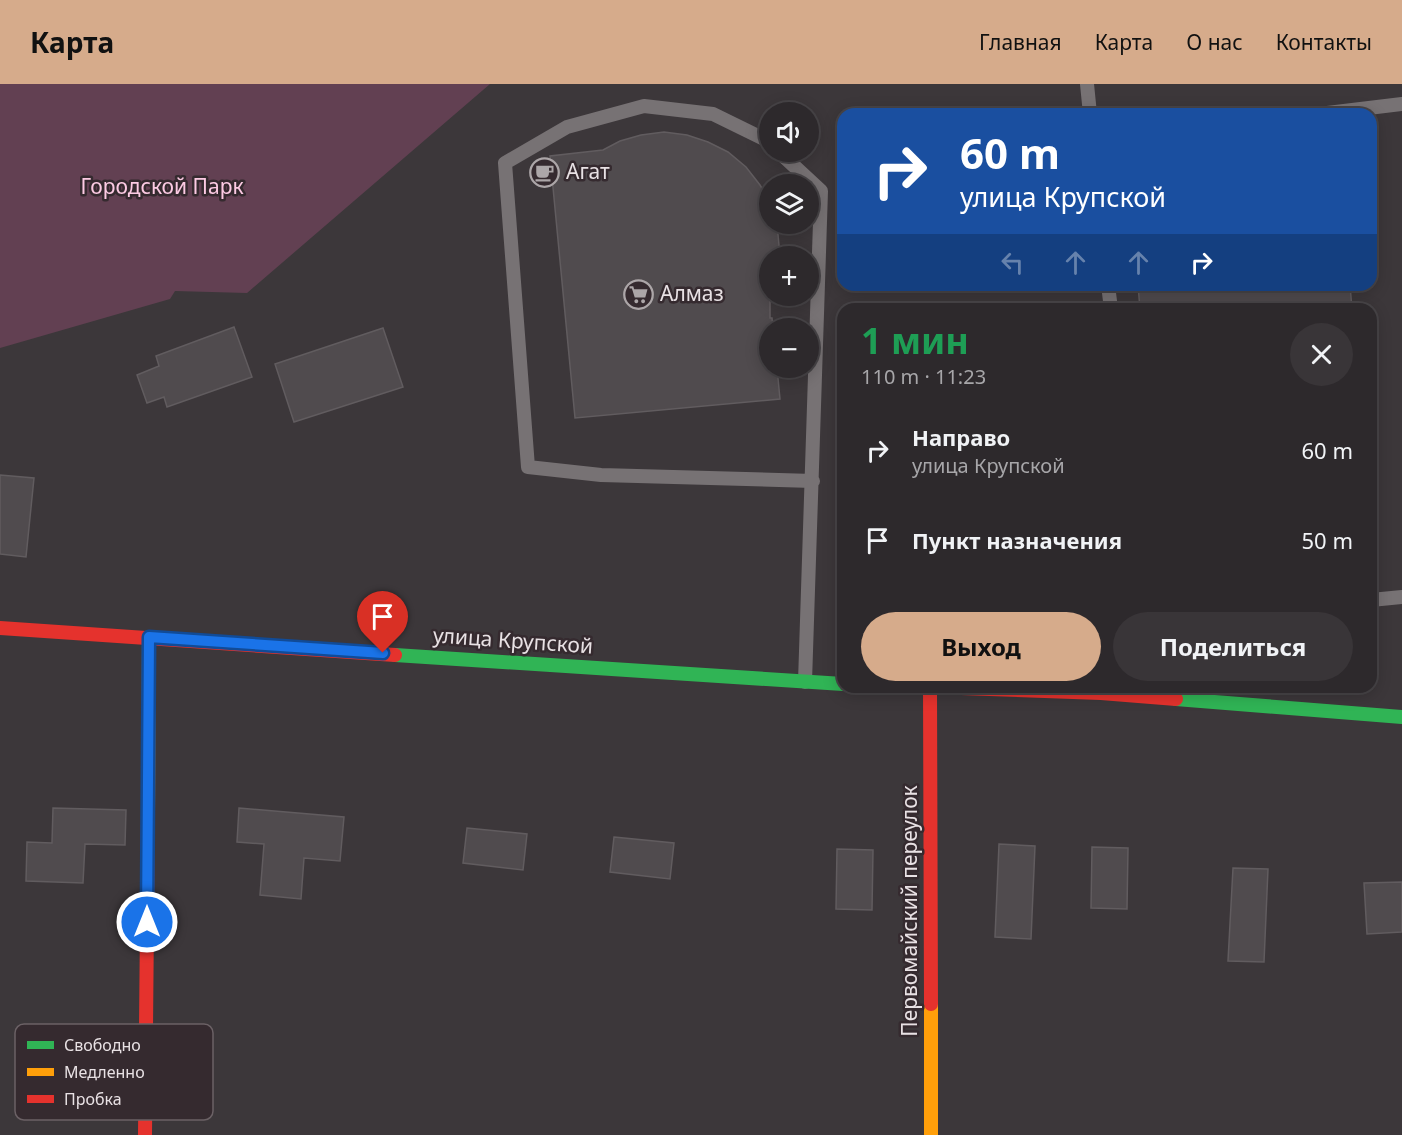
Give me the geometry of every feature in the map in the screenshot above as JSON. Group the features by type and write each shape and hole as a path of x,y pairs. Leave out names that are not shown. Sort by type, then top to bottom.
{"street":[{"name":"улица Крупской","path":"0,628 837,684"},
{"path":"146,1024 149,637"},
{"name":"Первомайский переулок","path":"931,1135 932,693"},
{"path":"1136,693 1402,717"},
{"path":"145,1120 145,1135"}],"lane":[{"path":"1087,84 1089,108"},
{"path":"1368,108 1402,104"},
{"path":"759,137 713,114 644,106 567,127 505,163 528,468 600,475 813,481"},
{"path":"790,162 821,191 806,682"},
{"path":"1377,599 1402,597"}],"green space":[{"name":"Городской Парк","path":"0,84 490,84 247,293 175,291 170,299 0,348"}],"building":[{"path":"664,132 687,135 708,142 728,152 746,167 759,184 759,234 778,234 779,246 759,246 759,306 770,306 770,318 759,318 759,378 778,378 780,399 575,418 550,156 603,150 620,141"},
{"path":"1138,291 1350,291 1352,303 1140,303"},
{"path":"234,327 252,377 167,407 164,397 147,403 137,375 159,366 156,356"},
{"path":"383,328 403,387 294,422 275,364"},
{"path":"0,475 34,478 26,557 0,554"},
{"path":"53,808 126,810 125,845 85,844 83,883 26,881 27,842 52,843"},
{"path":"239,808 344,817 340,861 304,858 301,899 260,895 264,844 237,842"},
{"path":"467,828 527,834 523,870 463,863"},
{"path":"614,837 674,843 670,879 610,872"},
{"path":"999,844 1035,846 1031,939 995,937"},
{"path":"1092,847 1128,848 1127,909 1091,908"},
{"path":"837,849 873,850 872,910 836,909"},
{"path":"1233,868 1268,869 1264,962 1228,961"},
{"path":"1402,882 1402,932 1367,934 1364,883"}],"traffic: fast":[{"path":"395,655 837,684"},
{"path":"1176,699 1402,717"}],"traffic: slow":[{"path":"148,815 149,637"},
{"path":"931,1004 931,1135"}],"traffic: jam":[{"path":"0,628 395,655"},
{"path":"930,693 931,1004"},
{"path":"1101,693 1176,699"},
{"path":"146,1024 148,815"},
{"path":"145,1120 145,1135"}],"place":[{"name":"Агат","path":"545,172"},
{"name":"Алмаз","path":"639,294"}],"route":[{"path":"147,922 149,637 383,653"}]}
